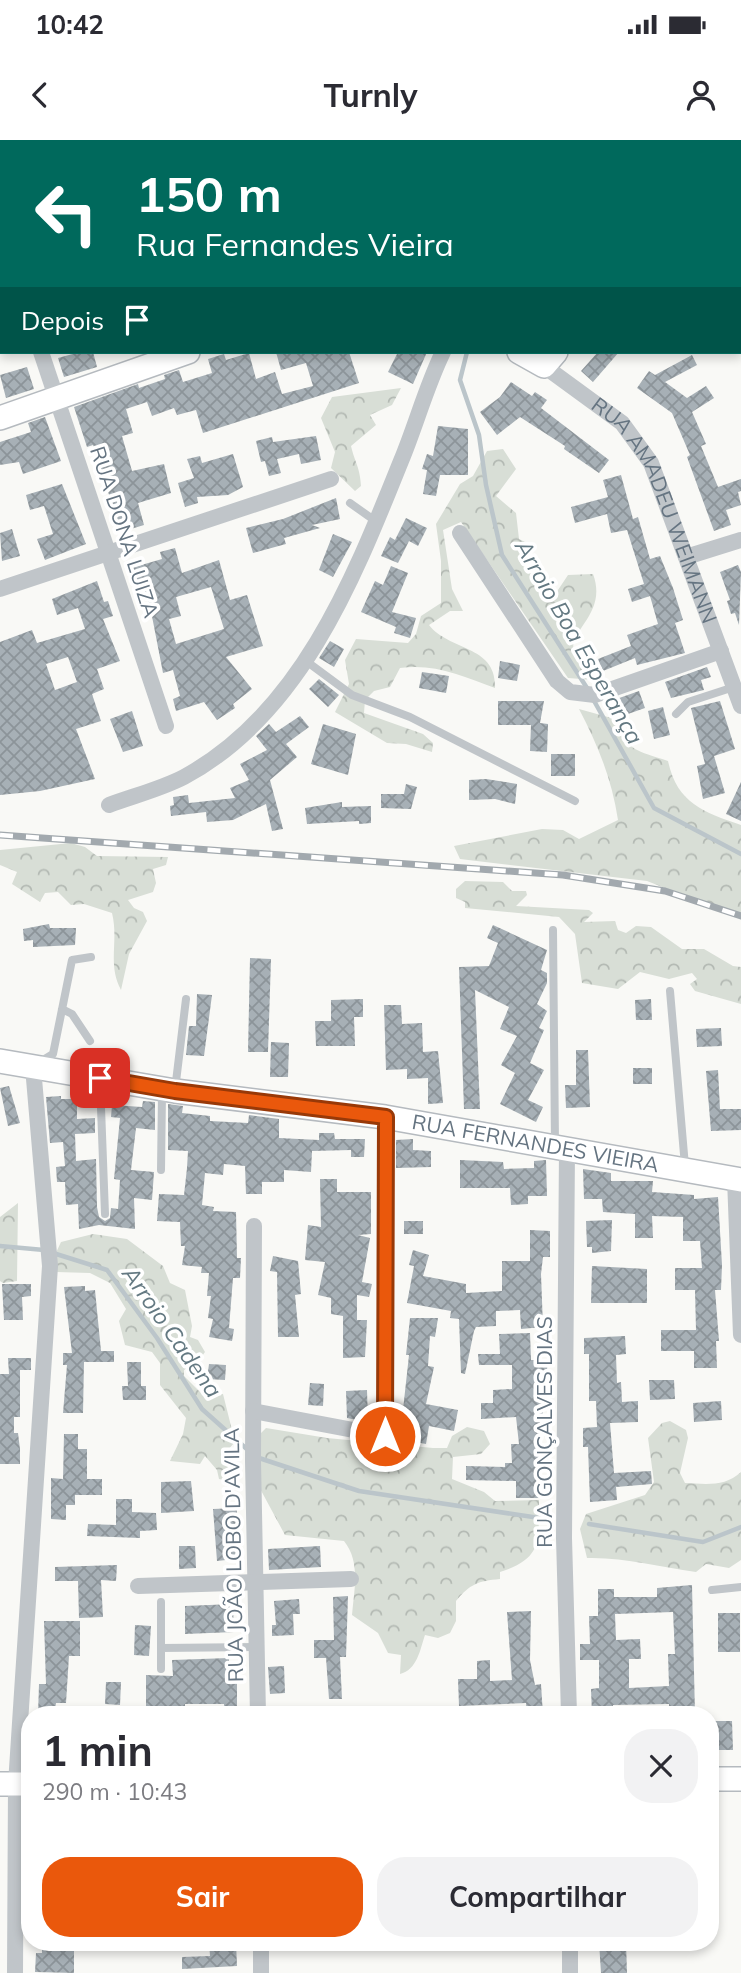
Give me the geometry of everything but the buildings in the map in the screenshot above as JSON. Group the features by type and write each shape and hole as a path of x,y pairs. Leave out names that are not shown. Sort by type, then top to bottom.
{"street":[{"name":"RUA DONA LUIZA","path":"42,354 166,726"},
{"path":"0,418 56,396 182,354"},
{"path":"109,805 183,777 237,740 283,692 306,661 343,597 401,461 442,354"},
{"name":"RUA AMADEU WEIMANN","path":"528,354 550,359 622,424 651,463 741,706"},
{"path":"0,589 331,479"},
{"path":"460,533 557,681 570,692 592,695 721,651"},
{"path":"686,557 741,540"},
{"name":"RUA FERNANDES VIEIRA","path":"0,1061 169,1090 386,1117 738,1180"},
{"path":"15,1973 15,1784 50,1266 33,1067"},
{"path":"253,1411 385,1436 386,1117"},
{"name":"RUA GONÇALVES DIAS","path":"561,1148 569,1706"},
{"path":"738,1180 741,1335"},
{"name":"RUA JOÃO LOBO D'AVILA","path":"254,1226 253,1461 258,1706"},
{"path":"138,1586 351,1578"},
{"path":"719,1779 741,1779"},
{"path":"261,1951 261,1973"},
{"path":"570,1951 570,1973"}],"lane":[{"path":"350,503 374,520"},
{"path":"306,661 352,695 410,717 575,801"},
{"path":"676,714 688,702 734,687"},
{"path":"552,930 561,1148"},
{"path":"33,1067 53,1054 72,960 91,957"},
{"path":"670,991 685,1170"},
{"path":"161,1170 169,1090 187,999"},
{"path":"62,1009 72,1014 90,1041"},
{"path":"100,1078 105,1214"},
{"path":"712,1590 741,1587"},
{"path":"160,1602 161,1669"},
{"path":"161,1648 257,1647"}],"green space":[{"path":"401,388 392,405 370,415 376,425 351,446 361,486 355,491 331,468 335,452 321,418 332,397"},
{"path":"503,449 516,469 496,496 516,513 519,539 533,546 526,557 535,581 554,596 568,575 593,574 596,588 592,611 573,644 578,659 594,680 568,678 461,522 443,530 452,589 463,611 450,611 429,625 448,640 480,656 494,674 495,688 437,669 400,668 390,687 374,691 365,700 364,713 423,734 433,743 432,752 406,744 387,743 335,712 349,684 345,660 356,639 408,643 416,634 421,616 441,603 441,561 436,524 460,484 473,476 487,451"},
{"path":"579,709 615,719 629,744 635,749 668,761 678,787 694,804 741,825 741,918 647,881 460,859 454,846 542,829 563,830 579,839 618,820 603,763"},
{"path":"71,843 85,847 97,856 168,857 166,865 153,869 156,883 153,892 128,900 134,908 143,912 147,921 129,954 121,990 115,971 112,913 84,904 71,905 58,892 45,893 40,902 12,884 17,872 0,865 0,850"},
{"path":"465,881 503,882 512,891 526,891 527,895 516,906 589,910 593,913 584,922 615,921 618,930 626,933 636,926 651,927 682,949 704,949 733,966 741,967 741,1004 695,991 690,984 697,979 692,973 669,979 640,972 618,989 582,983 575,934 559,917 465,908 465,902 456,898 456,889"},
{"path":"18,1203 17,1281 3,1283 0,1281 0,1217"},
{"path":"93,1234 127,1239 163,1266 170,1283 185,1290 192,1326 190,1337 198,1340 205,1352 197,1363 184,1370 184,1376 201,1393 223,1394 235,1442 226,1452 231,1468 224,1480 219,1479 217,1470 205,1456 200,1464 170,1461 183,1434 186,1418 160,1385 160,1363 152,1352 125,1345 119,1321 126,1309 110,1283 90,1273 56,1272 53,1259 61,1242"},
{"path":"670,1421 686,1430 688,1438 680,1473 685,1483 722,1482 741,1472 741,1560 729,1568 706,1564 696,1572 628,1561 587,1558 580,1529 586,1514 645,1495 654,1482 648,1438 662,1423"},
{"path":"467,1427 484,1431 490,1444 481,1454 453,1457 452,1479 484,1492 495,1501 539,1500 536,1546 525,1560 500,1572 500,1579 480,1582 470,1587 456,1601 456,1621 450,1633 438,1638 425,1635 414,1664 400,1674 401,1655 388,1653 378,1633 352,1615 355,1567 344,1541 285,1535 257,1483 260,1434 266,1428 327,1438 447,1448 452,1436"}],"waterway":[{"name":"Arroio Boa Esperança","path":"466,354 460,380 479,435 486,485 502,555 587,688"},
{"name":"Arroio Boa Esperança","path":"593,699 654,808 741,854"},
{"name":"Arroio Cadena","path":"0,1246 44,1250"},
{"name":"Arroio Cadena","path":"53,1253 107,1270 157,1338 202,1409 249,1451"},
{"name":"Arroio Cadena","path":"256,1457 359,1491 546,1519"},
{"name":"Arroio Cadena","path":"589,1524 703,1542 741,1527"}],"railway":[{"path":"0,835 563,875 665,891 741,916"}],"route":[{"path":"100,1078 175,1091 386,1117 385,1436"}]}
